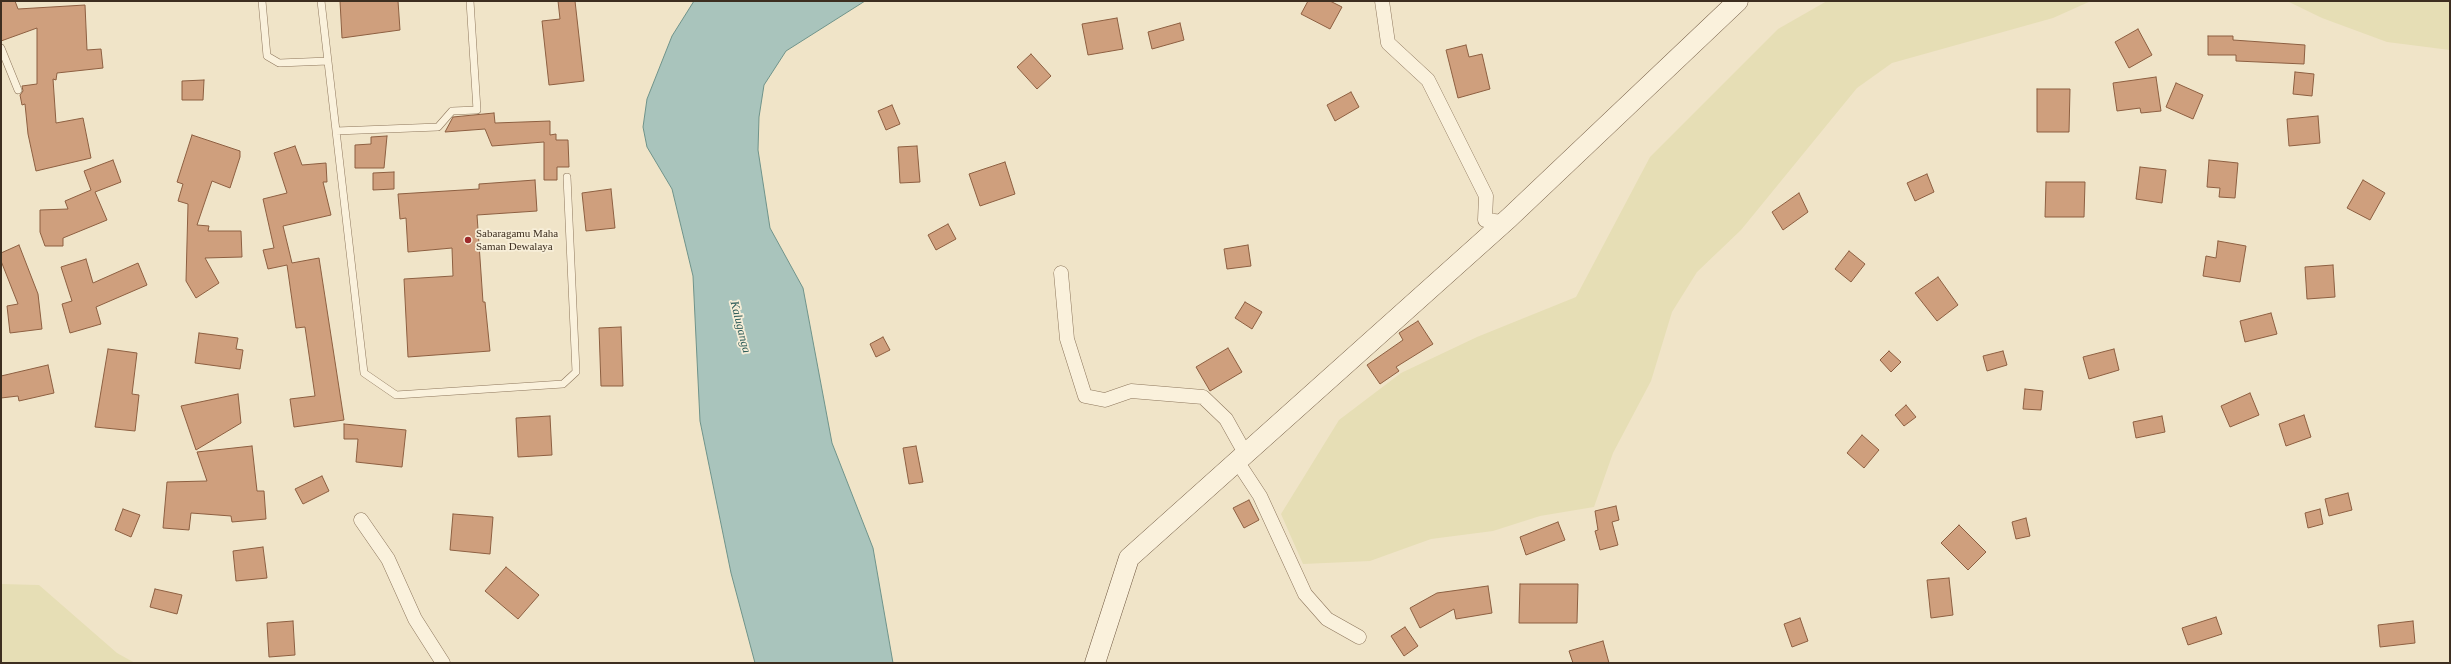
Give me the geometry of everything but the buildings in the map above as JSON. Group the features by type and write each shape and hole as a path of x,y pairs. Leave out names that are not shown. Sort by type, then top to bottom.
{"street":[{"path":"1382,1 1388,43 1428,80 1486,196 1485,220 1503,222"},
{"path":"1095,663 1129,558 1503,222 1738,1"},
{"path":"1060,273 1067,339 1085,396 1105,400 1131,391 1203,397 1226,419 1241,457 1305,594 1327,619 1359,637"},
{"path":"362,520 388,559 415,618 442,663"}],"lane":[{"path":"262,1 267,56 279,63 328,61"},
{"path":"321,1 364,373 396,395 563,384 576,372 567,177"},
{"path":"336,131 438,127 452,111 477,110 470,1"},
{"path":"1,48 18,90"}],"shaded area":[{"path":"1827,1 2091,1 2053,18 1892,63 1857,88 1741,230 1697,272 1672,312 1651,381 1613,453 1594,507 1540,516 1493,531 1431,539 1370,561 1303,564 1281,514 1339,420 1401,373 1477,337 1576,297 1650,157 1778,29"},
{"path":"2287,1 2450,1 2450,50 2387,42 2322,18"},
{"path":"1,584 39,585 117,653 135,663 1,663"}],"water":[{"name":"Kaluganga","path":"694,1 865,1 786,51 764,85 759,117 758,150 770,228 803,288 832,443 873,548 893,663 755,663 731,573 700,421 693,276 672,189 647,147 643,127 647,99 672,36"}],"place":[{"name":"Sabaragamu Maha Saman Dewalaya","path":"468,240"}]}
